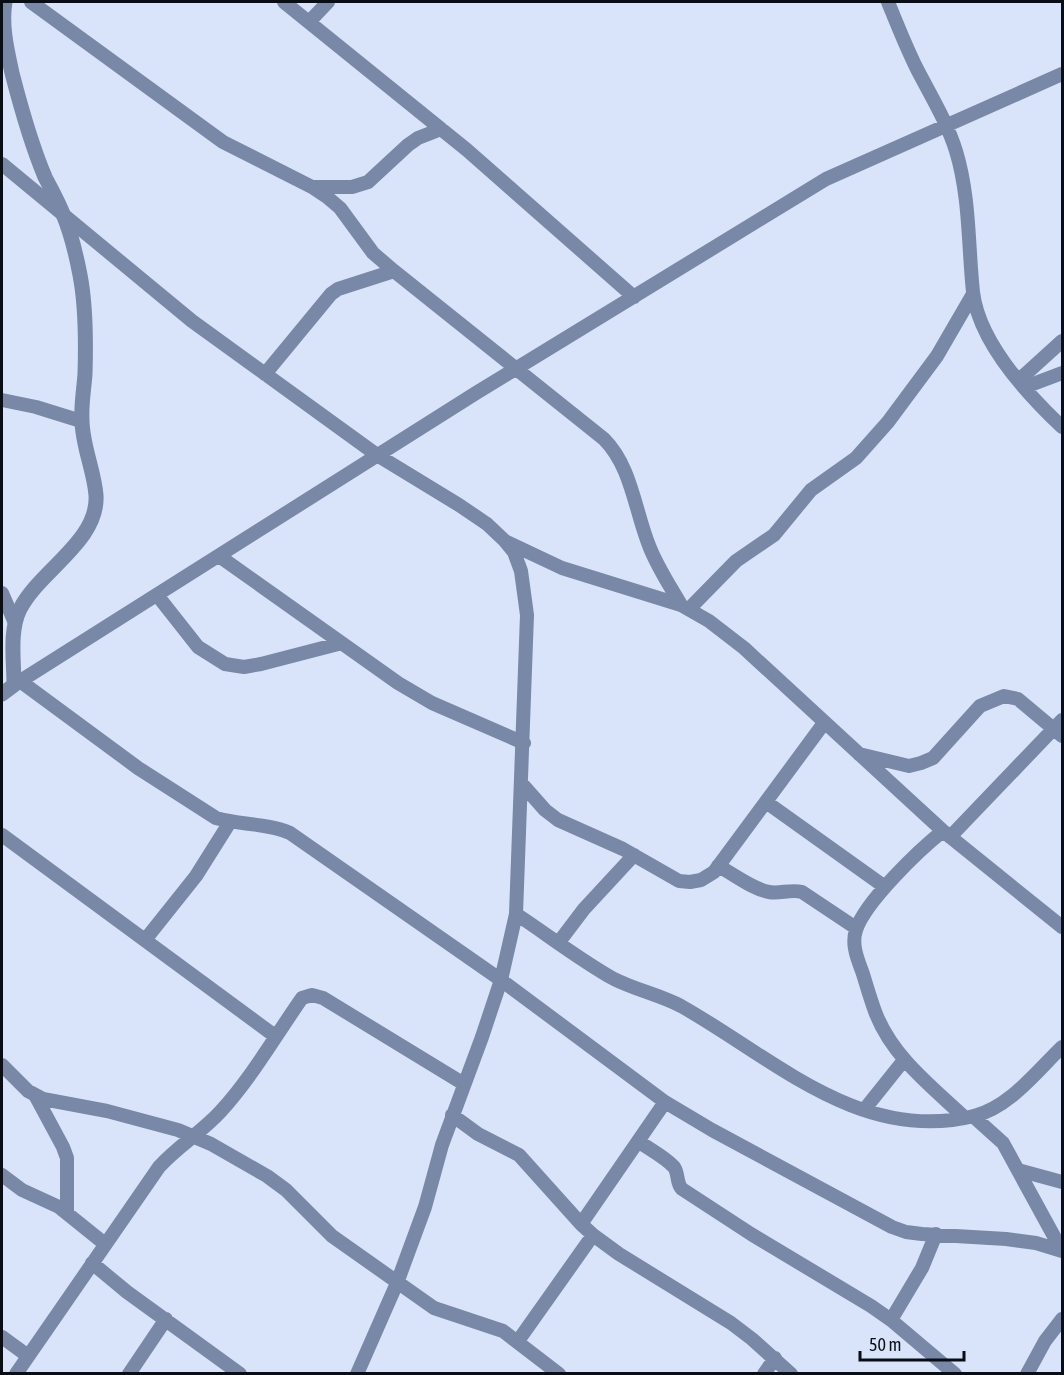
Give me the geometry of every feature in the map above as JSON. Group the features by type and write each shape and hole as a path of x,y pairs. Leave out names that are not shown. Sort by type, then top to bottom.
{"street":[{"path":"5,2 3,25 8,56 25,123 70,232 80,277 85,374 81,421 96,495 90,524 81,540 44,575 19,611 15,623 12,687"},
{"path":"31,2 222,142 312,187 340,208 373,253 604,439 620,458 659,569 685,607"},
{"path":"284,2 441,129 634,297"},
{"path":"309,22 328,2"},
{"path":"888,2 916,66 947,126 961,174 971,244 973,294 985,331 996,351 1022,384 1062,427"},
{"path":"12,687 377,455 826,179 1062,74"},
{"path":"312,187 352,187 368,182 408,145 418,138 441,129"},
{"path":"2,164 192,321 377,455 487,524 514,552 521,571 527,615 516,914 501,980 452,1115 425,1207 397,1283 357,1374"},
{"path":"265,374 331,294 338,289 394,271"},
{"path":"685,607 736,561 774,535 811,490 863,451 888,422 937,356 973,294"},
{"path":"1022,384 1062,342"},
{"path":"1022,384 1062,373"},
{"path":"2,400 36,407 81,421"},
{"path":"505,541 562,568 685,607 709,621 744,648 947,834 1062,927"},
{"path":"219,556 398,683 432,703 524,743"},
{"path":"2,593 15,623"},
{"path":"157,595 198,646 225,664 244,667 261,664 342,643"},
{"path":"12,687 216,818 280,828 290,833 501,980 665,1102 712,1130 820,1186 892,1227 906,1232 1026,1242 1062,1251"},
{"path":"856,753 909,766 921,763 933,758 980,706 1004,696 1018,699 1060,728 947,834 926,844 885,887 856,928 855,949 876,1014 904,1060 969,1117 1003,1143 1062,1251"},
{"path":"522,784 545,810 558,820 634,855 679,881 701,880 714,872 824,723"},
{"path":"766,802 885,887"},
{"path":"145,940 196,876 230,822"},
{"path":"2,835 275,1036"},
{"path":"558,942 584,909 634,855"},
{"path":"718,866 761,890 802,892 856,928"},
{"path":"516,914 613,978 681,1006 795,1079 826,1095 864,1110 908,1120 936,1121 969,1117 992,1110 1014,1094 1062,1047"},
{"path":"16,1374 159,1167 171,1153 195,1136 231,1099 302,998 312,995 323,998 464,1084"},
{"path":"864,1110 904,1060"},
{"path":"2,1065 15,1080 43,1099 107,1111 195,1136 267,1176 286,1190 332,1236 434,1308 503,1331 519,1341 559,1374"},
{"path":"35,1095 67,1158 67,1212"},
{"path":"581,1224 665,1102"},
{"path":"452,1115 478,1134 519,1155 593,1235 619,1254 731,1323 791,1374"},
{"path":"638,1141 675,1169 678,1184 682,1190 891,1320 955,1374"},
{"path":"1018,1170 1062,1182"},
{"path":"2,1175 22,1190 67,1212 105,1244"},
{"path":"891,1320 922,1268 936,1234"},
{"path":"519,1341 593,1235"},
{"path":"92,1263 127,1292 240,1374"},
{"path":"129,1374 166,1319"},
{"path":"1027,1374 1045,1341 1062,1319"},
{"path":"2,1336 28,1356"},
{"path":"764,1374 775,1359"}]}
